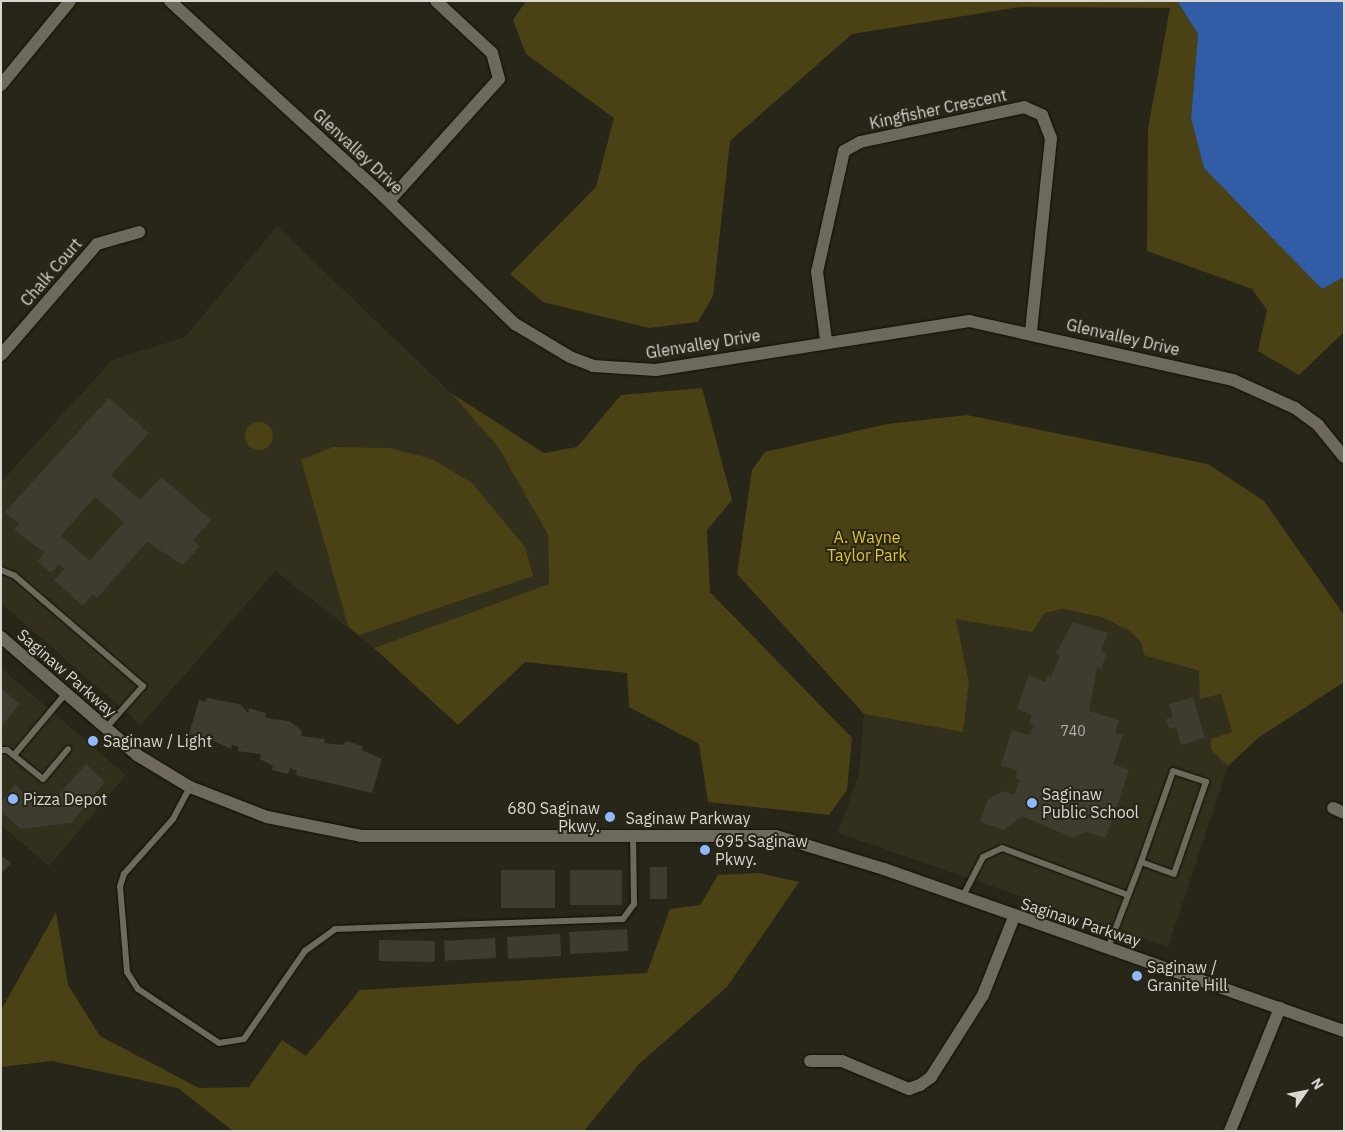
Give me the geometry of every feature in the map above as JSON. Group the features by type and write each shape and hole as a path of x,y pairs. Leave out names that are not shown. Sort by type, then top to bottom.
{"street":[{"path":"1,85 70,1"},
{"name":"Glenvalley Drive","path":"170,1 388,201 515,324 547,346 594,366 656,370 826,340 969,321 1031,333 1233,380 1271,394 1318,426 1344,457"},
{"path":"388,201 499,79 492,54 436,1"},
{"name":"Kingfisher Crescent","path":"826,340 817,272 844,151 860,142 1024,107 1042,115 1051,138 1031,333"},
{"name":"Chalk Court","path":"1,354 97,244 139,232"},
{"name":"Saginaw Parkway","path":"1,637 137,755 190,787 266,817 361,836 633,834 776,836 1108,948 1344,1031"},
{"path":"810,1062 842,1061 909,1089 920,1085 931,1077 983,995 1014,917"},
{"path":"1230,1131 1280,1008"}],"lane":[{"path":"1,570 15,576 143,686 106,728"},
{"path":"14,755 66,693"},
{"path":"1,750 14,755 43,779 68,749"},
{"path":"1108,948 1174,771 1206,782 1174,874 1141,862"},
{"path":"190,787 172,819 124,874 120,886 127,972 138,989 220,1043 244,1039 305,951 335,928 623,919 634,904 633,834"},
{"path":"962,898 983,857 1002,848 1128,895"}],"shaded area":[{"path":"277,226 451,393 498,447 548,535 549,584 374,648 275,571 141,725 1,603 1,482 112,360 185,337"},
{"name":"Saginaw Public School","path":"1063,609 1101,617 1128,630 1184,668 1199,671 1221,694 1232,732 1211,750 1228,766 1168,947 838,833 859,773 864,714 963,731 969,682 956,618 1031,632 1045,613"},
{"path":"1,668 126,775 49,866 1,825"}],"green space":[{"path":"526,1 1177,1 1198,34 1191,118 1321,289 1344,277 1344,332 1299,375 1258,351 1267,310 1252,289 1147,251 1148,129 1170,8 1020,7 852,34 730,141 713,296 698,322 649,328 543,302 510,274 596,187 614,118 526,54 513,20"},
{"path":"702,388 732,500 707,530 710,592 852,738 847,790 829,815 708,802 699,744 629,707 627,673 525,662 458,725 374,648 549,584 548,535 498,447 451,393 544,453 577,447 621,395"},
{"name":"A. Wayne Taylor Park","path":"967,415 1208,464 1264,501 1344,615 1344,682 1258,738 1228,766 1211,750 1211,739 1232,732 1221,694 1200,699 1199,671 1144,655 1141,642 1128,630 1101,617 1063,609 1045,613 1032,632 956,619 969,682 963,732 864,714 737,574 752,470 765,452 887,424"},
{"path":"259,422 269,426 273,436 269,446 259,450 249,446 245,436 249,426"},
{"path":"333,447 390,448 432,459 472,483 525,547 533,576 359,635 348,626 301,460"},
{"path":"759,873 799,882 727,987 639,1064 584,1131 233,1131 178,1088 52,1061 1,1067 1,1010 56,912 68,985 100,1036 199,1088 249,1087 282,1040 306,1056 360,990 647,973 670,909 700,905 718,875"}],"water":[{"path":"1177,1 1344,1 1344,277 1322,289 1204,168 1191,118 1198,34"}],"building":[{"path":"109,398 149,433 111,475 140,500 161,477 211,520 193,541 200,546 183,565 147,542 97,598 93,594 83,606 54,580 64,569 59,565 51,573 37,561 45,553 14,530 19,524 5,512","holes":["95,497 124,522 90,561 61,536"]},
{"path":"1073,622 1108,633 1101,651 1107,653 1101,669 1097,667 1089,711 1119,720 1115,733 1123,735 1113,764 1129,770 1106,838 1086,832 1073,838 1022,816 1004,830 980,822 988,799 1004,791 1014,795 1020,780 1015,779 1017,770 1001,765 1012,730 1029,735 1034,726 1029,724 1032,715 1017,709 1029,675 1045,682 1047,675 1051,677 1060,655 1056,653"},
{"path":"1,688 20,704 1,727"},
{"path":"1193,697 1205,738 1181,745 1176,727 1169,729 1166,719 1173,717 1169,704"},
{"path":"207,698 240,704 248,713 249,708 266,713 265,718 289,721 302,731 301,736 325,739 324,743 344,745 345,741 363,746 362,750 382,759 372,793 296,775 297,771 290,768 288,774 272,770 273,766 260,759 261,754 237,751 239,747 232,745 231,749 209,739 207,745 193,741 195,736 189,734 199,700 205,702"},
{"path":"86,764 105,782 71,823 21,829 1,812 1,802 15,784 35,803 53,801"},
{"path":"1,855 11,863 1,874"},
{"path":"650,867 667,867 667,899 650,899"},
{"path":"501,870 555,870 555,908 501,908"},
{"path":"570,870 622,870 622,905 570,905"},
{"path":"627,929 628,951 570,954 569,932"},
{"path":"560,934 561,956 508,959 507,937"},
{"path":"495,938 496,958 445,961 444,941"},
{"path":"379,940 435,941 435,962 379,961"}],"place":[{"name":"Saginaw / Light","path":"93,741"},
{"name":"Pizza Depot","path":"13,799"},
{"name":"Saginaw Public School","path":"1032,803"},
{"name":"680 Saginaw Pkwy.","path":"610,817"},
{"name":"695 Saginaw Pkwy.","path":"705,850"},
{"name":"Saginaw / Granite Hill","path":"1137,976"}]}
